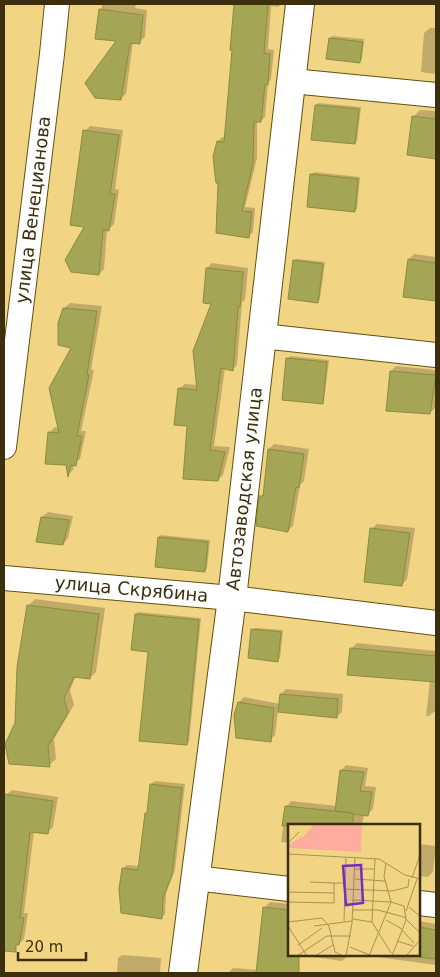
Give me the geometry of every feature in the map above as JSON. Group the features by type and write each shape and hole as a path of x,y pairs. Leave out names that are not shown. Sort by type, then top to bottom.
{"street":[{"name":"улица Венецианова","path":"4,436 57,4"},
{"name":"Автозаводская улица","path":"183,973 232,598 300,4"},
{"path":"292,80 436,95"},
{"path":"262,336 436,355"},
{"name":"улица Скрябина","path":"4,578 232,598 436,623"},
{"path":"195,878 288,889"},
{"path":"420,903 436,905"}],"building":[{"path":"234,4 268,4 264,53 270,54 268,85 265,84 261,122 254,122 253,163 242,211 252,212 249,238 216,233 218,183 216,183 213,157 217,141 224,142"},
{"path":"99,9 143,15 140,44 130,43 121,100 95,98 85,83 116,41 95,39"},
{"path":"329,38 363,42 360,63 326,59"},
{"path":"315,105 359,109 355,144 311,140"},
{"path":"412,116 436,119 436,159 407,155"},
{"path":"83,130 119,135 110,194 115,194 109,231 103,230 99,275 71,272 65,260 84,227 70,225"},
{"path":"310,174 358,179 355,212 307,207"},
{"path":"408,259 436,263 436,301 403,297"},
{"path":"293,260 323,264 318,303 288,299"},
{"path":"206,268 243,272 233,371 221,368 210,450 225,452 218,481 183,479 187,426 174,425 178,388 197,390 193,351 211,304 203,303"},
{"path":"63,308 97,311 87,374 89,375 77,436 82,436 76,466 71,465 68,477 66,465 45,464 48,432 59,433 49,388 71,348 58,345 58,323"},
{"path":"286,358 327,362 323,404 282,400"},
{"path":"390,371 436,375 430,414 386,411"},
{"path":"268,449 304,454 299,488 296,487 288,532 256,526 259,496 263,496"},
{"path":"41,517 69,520 63,545 36,542"},
{"path":"370,528 410,533 402,586 364,582"},
{"path":"158,537 208,542 205,572 155,567"},
{"path":"27,605 99,614 90,679 74,677 64,698 68,713 48,746 50,767 9,764 5,744 15,723 17,667"},
{"path":"135,614 199,620 187,745 139,741 148,652 131,650"},
{"path":"251,629 281,632 278,662 248,658"},
{"path":"350,648 436,656 436,682 347,675"},
{"path":"280,694 338,699 337,718 278,712"},
{"path":"238,702 274,708 271,742 236,738 234,715"},
{"path":"340,770 364,772 360,791 372,792 368,816 353,814 353,824 288,824 288,826 282,826 285,806 353,813 335,811"},
{"path":"150,784 182,788 172,875 163,898 162,919 121,913 119,889 122,868 138,870"},
{"path":"4,794 53,801 48,834 30,832 20,918 24,918 19,945 16,945 16,952 4,951"},
{"path":"263,907 288,910 288,957 299,957 299,973 256,973"},
{"path":"420,927 436,930 436,959 419,957"}]}
